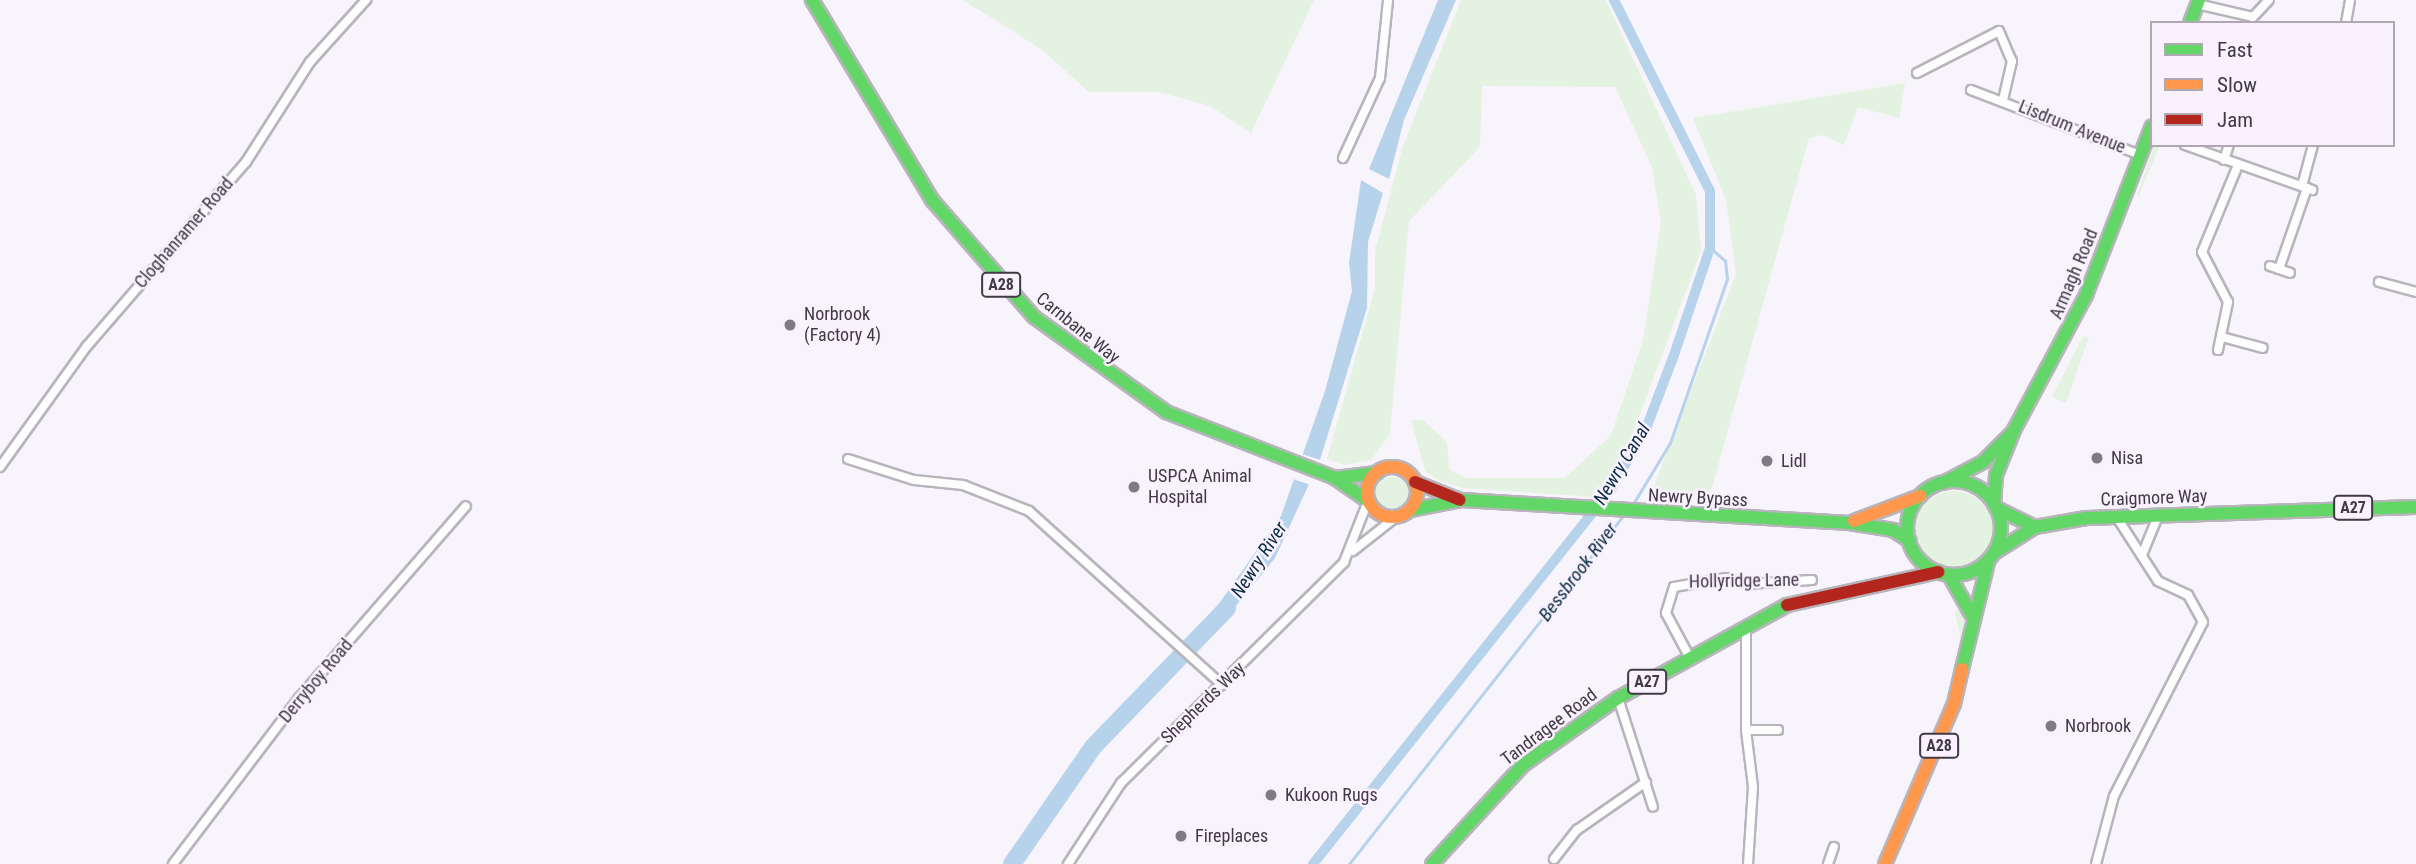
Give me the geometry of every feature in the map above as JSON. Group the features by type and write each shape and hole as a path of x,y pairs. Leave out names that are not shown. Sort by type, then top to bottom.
{"main road":[{"name":"Carnbane Way","path":"812,0 932,200 1025,309 1083,358 1166,411 1289,464 1329,476"},
{"path":"2191,21 2198,2"},
{"name":"Armagh Road","path":"1995,506 1996,474 2014,430 2086,295 2150,133"},
{"name":"Armagh Road","path":"1943,483 1983,462 2014,430"},
{"path":"1329,476 1377,473 1398,468 1415,482 1462,500"},
{"path":"1368,501 1377,473"},
{"path":"1329,476 1368,501 1377,512 1396,517 1410,510 1462,500"},
{"path":"1410,510 1415,482"},
{"path":"1849,523 1922,495 1943,483 1968,484 1995,506 2035,527"},
{"path":"1922,495 1908,522 1910,541 1919,558 1944,574 1974,620"},
{"name":"Newry Bypass","path":"1462,500 1849,523 1893,530 1910,541"},
{"name":"A28","path":"1885,864 1943,736 1991,557 2001,533 1995,506"},
{"name":"Craigmore Way","path":"1991,557 2035,527 2116,516 2416,507"},
{"path":"1944,574 1991,557"},
{"path":"1908,581 1919,558"},
{"name":"Tandragee Road","path":"1432,864 1523,765 1618,698 1746,627 1807,598 1944,574"}],"street":[{"name":"Cloghanramer Road","path":"0,467 101,328 246,162 310,62 366,0"},
{"path":"1343,158 1380,78 1388,0"},
{"path":"2198,2 2253,17 2269,0"},
{"path":"2346,21 2350,0"},
{"name":"Lisdrum Avenue","path":"1917,73 1999,31 2012,61 2003,100"},
{"name":"Lisdrum Avenue","path":"1971,90 2003,100 2140,155"},
{"path":"2190,147 2307,188"},
{"path":"2224,160 2228,147"},
{"path":"2279,269 2307,188 2312,147"},
{"path":"2218,350 2228,302 2202,252 2238,165"},
{"path":"2270,266 2290,273"},
{"path":"2379,282 2416,292"},
{"path":"2222,337 2263,348"},
{"path":"848,459 914,480 975,488 1029,510 1222,685"},
{"name":"Shepherds Way","path":"1351,552 1368,501"},
{"name":"Derryboy Road","path":"173,864 299,698 466,506"},
{"path":"2142,555 2159,515"},
{"path":"2096,864 2114,796 2203,622 2188,595 2158,581 2116,516"},
{"name":"Shepherds Way","path":"1068,864 1108,797 1351,552 1396,517"},
{"name":"Hollyridge Lane","path":"1690,658 1666,613 1668,594 1681,582 1812,580"},
{"path":"1746,627 1746,730 1753,787 1748,864"},
{"path":"1618,698 1653,807"},
{"path":"1746,730 1778,730"},
{"path":"1554,859 1577,830 1646,782"},
{"path":"1828,864 1834,847"}],"green space":[{"path":"963,0 1314,0 1251,133 1210,106 1159,92 1089,92 1041,49"},
{"path":"1461,0 1606,0 1696,195 1701,251 1624,457 1596,497 1462,488 1440,481 1425,471 1411,420 1423,420 1447,442 1449,469 1465,478 1565,478 1611,435 1643,340 1661,222 1652,167 1615,87 1482,86 1480,147 1409,221 1390,434 1371,460 1344,465 1327,459 1375,288 1375,251 1403,146"},
{"path":"1905,83 1899,118 1858,107 1844,145 1823,135 1809,138 1710,495 1650,496 1736,274 1726,200 1693,118"},
{"path":"2159,147 2137,195 2153,148"},
{"path":"2083,336 2089,337 2066,403 2052,397"},
{"path":"1392,477 1404,482 1409,494 1404,506 1392,511 1380,506 1375,494 1380,482"},
{"path":"1954,491 1969,494 1982,502 1990,515 1993,530 1990,545 1982,558 1969,566 1954,569 1939,566 1926,558 1918,545 1915,530 1918,515 1926,502 1939,494"},
{"path":"1964,606 1964,648 1938,725 1962,645 1955,612"}],"water":[{"path":"1438,0 1456,0 1404,120 1389,179 1369,169"},
{"path":"1361,180 1383,193 1368,242 1367,308 1320,460 1275,558 1217,629 1206,622 1281,516 1325,391 1352,291 1349,263"}],"pier":[{"path":"1298,453 1324,461 1314,486 1290,478"}],"waterway":[{"name":"Newry Canal","path":"1313,864 1612,488 1647,426 1674,355 1710,248 1710,191 1614,0"},
{"name":"Bessbrook River","path":"1633,504 1670,443 1727,279 1725,261 1710,248"},
{"name":"Bessbrook River","path":"1349,864 1624,515"},
{"name":"Newry River","path":"1012,864 1093,747 1227,608"}],"traffic: fast":[{"path":"812,0 932,200 1034,317 1166,412 1335,478 1368,501"},
{"path":"2191,21 2199,0"},
{"path":"1994,504 1996,475 2014,430 2086,295 2150,131"},
{"path":"1943,483 1983,462 2012,433"},
{"path":"1335,478 1377,473"},
{"path":"1954,481 1972,485 1987,495 1997,510 2001,528 1997,546 1987,561 1972,571 1954,575 1936,571 1921,561 1911,546 1907,528 1911,510 1921,495 1936,485 1954,481"},
{"path":"1410,510 1462,500 1849,523 1893,530 1910,541"},
{"path":"1994,553 2035,527 2086,518 2416,507"},
{"path":"1996,508 2035,527"},
{"path":"1962,669 1988,562"},
{"path":"1949,575 1974,619"},
{"path":"1432,864 1523,765 1618,698 1787,605"}],"traffic: slow":[{"path":"1392,467 1410,474 1417,492 1410,510 1392,517 1374,510 1367,492 1374,474 1392,467"},
{"path":"1854,521 1920,496"},
{"path":"1885,864 1954,704 1962,669"}],"traffic: jam":[{"path":"1415,482 1460,500"},
{"path":"1787,605 1938,572"}],"place":[{"name":"Norbrook (Factory 4)","path":"790,325"},
{"name":"Nisa","path":"2097,458"},
{"name":"Lidl","path":"1767,461"},
{"name":"USPCA Animal Hospital","path":"1134,487"},
{"name":"Norbrook","path":"2051,726"},
{"name":"Kukoon Rugs","path":"1271,795"},
{"name":"Fireplaces","path":"1181,836"}]}
